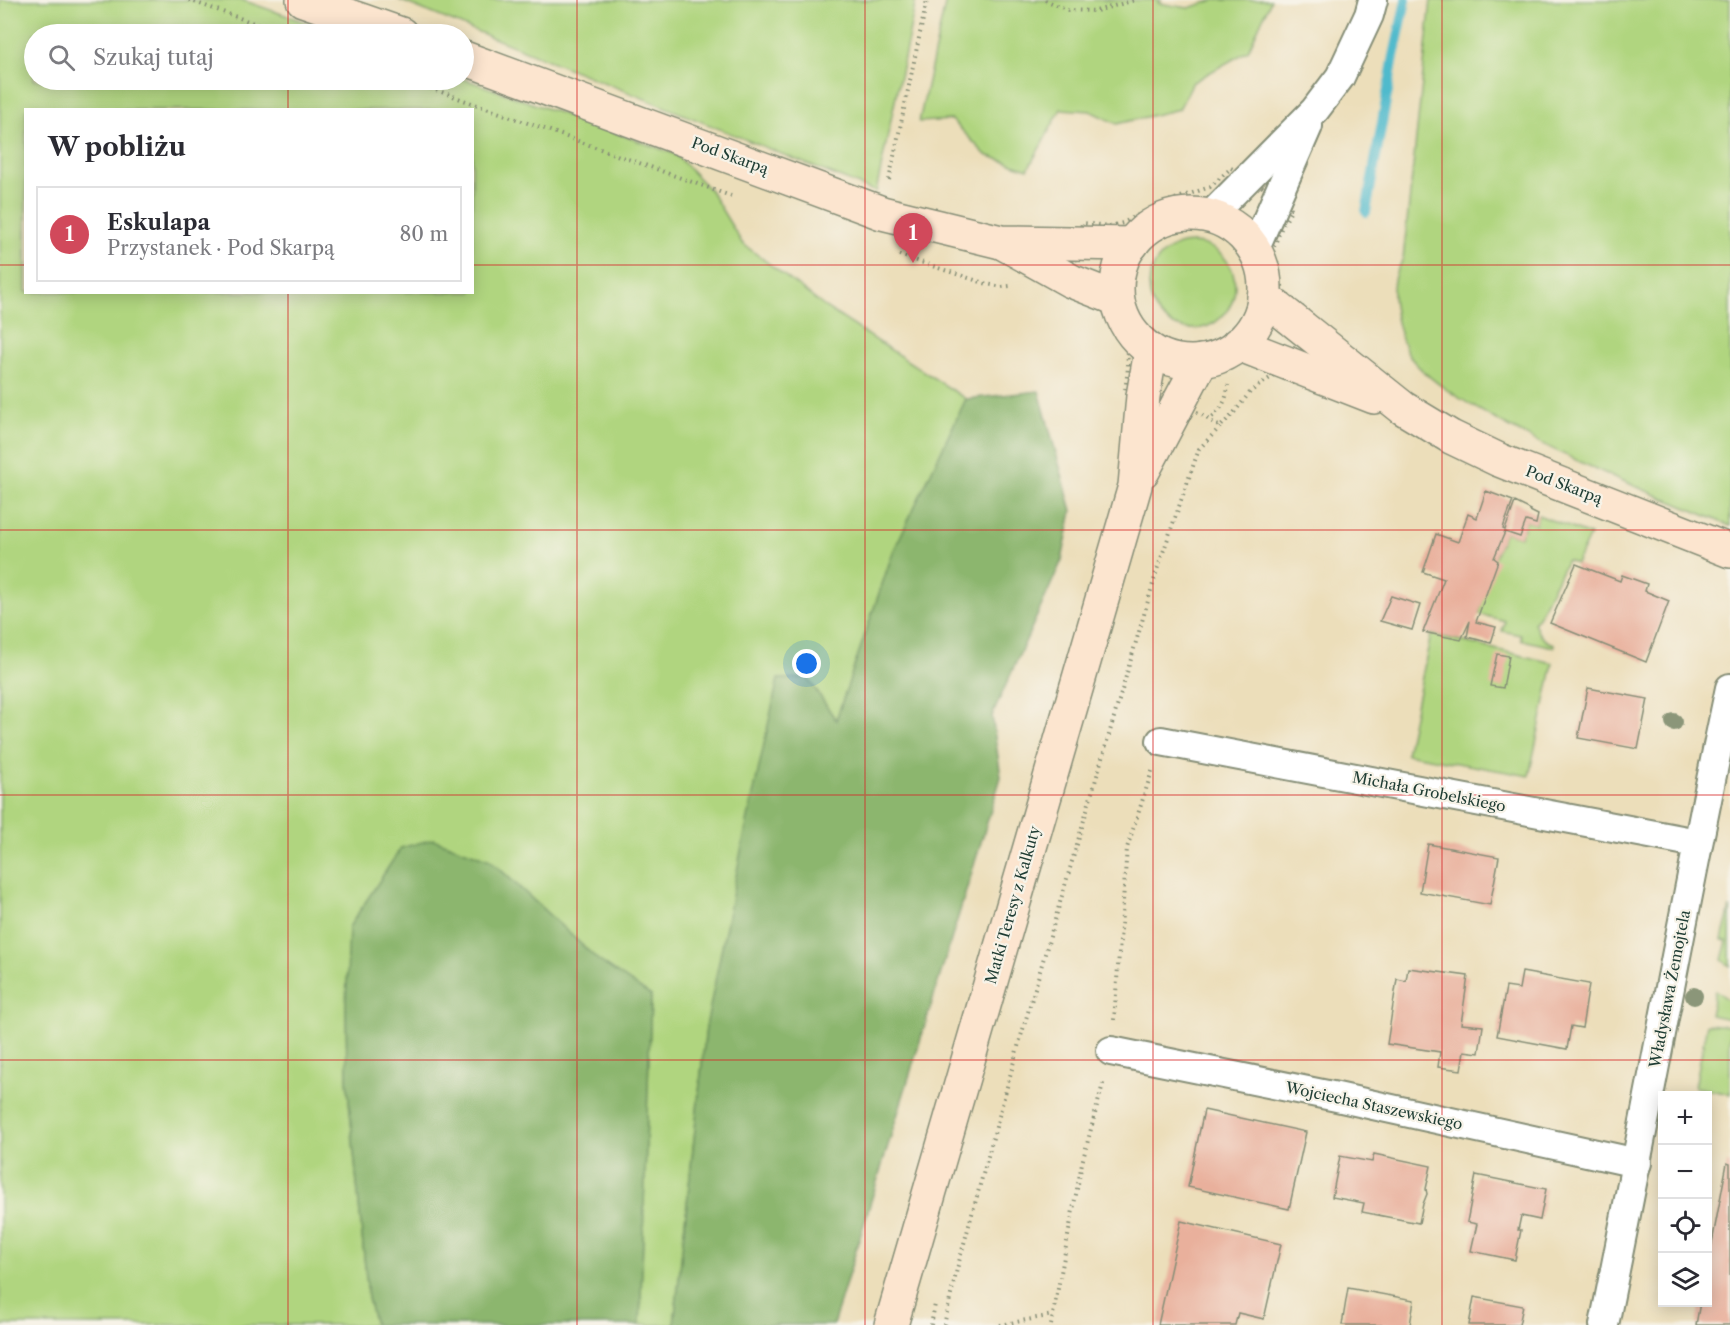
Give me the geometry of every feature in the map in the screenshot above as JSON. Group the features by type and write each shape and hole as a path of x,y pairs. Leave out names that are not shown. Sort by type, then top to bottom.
{"street":[{"path":"303,0 372,24"},
{"path":"1209,217 1315,110 1340,77 1369,15 1373,0"},
{"name":"Pod Skarpą","path":"474,62 882,213 1001,242 1132,244"},
{"path":"1254,250 1315,110"},
{"path":"1181,215 1209,217 1228,224 1245,237 1254,250 1264,276 1264,297 1258,318 1247,336 1229,352 1202,361 1170,359 1151,351 1135,337 1123,319 1117,299 1117,278 1124,255 1132,244 1138,236 1158,222 1181,215"},
{"name":"Pod Skarpą","path":"1001,242 1071,281 1117,299"},
{"name":"Pod Skarpą","path":"1264,297 1403,408 1451,437 1499,460 1730,551"},
{"name":"Pod Skarpą","path":"1238,344 1403,408"},
{"name":"Matki Teresy z Kalkuty","path":"892,1324 1135,486 1143,396 1151,351"},
{"name":"Matki Teresy z Kalkuty","path":"1135,486 1202,361"},
{"name":"Władysława Żemojtela","path":"1604,1325 1697,843 1730,688"},
{"name":"Michała Grobelskiego","path":"1161,741 1697,843"},
{"name":"Wojciecha Staszewskiego","path":"1111,1051 1637,1163"}],"path":[{"path":"189,0 256,24"},
{"path":"882,213 927,0"},
{"path":"1045,0 1068,10 1096,11 1135,0"},
{"path":"944,1325 957,1269 1019,1043 1157,570 1199,449 1233,414 1251,391 1273,376 1317,319 1285,293 1276,271 1273,249 1292,209 1249,177 1231,168 1210,187 1157,205 1123,223 1110,226 1082,223 1070,291 1094,301 1105,309 1113,320 1127,351 1125,391 1197,412 1220,427"},
{"path":"1000,1325 1053,1315"}],"green space":[{"path":"0,0 242,0 310,24 24,24 24,90 474,90 474,83 675,154 710,190 742,243 825,307 966,399 893,553 836,720 706,1027 674,1325 640,1325 651,996 598,960 490,860 346,1004 347,1079 368,1298 375,1325 0,1325"},
{"path":"399,0 916,0 876,192 474,30 474,24 459,24"},
{"path":"946,0 1161,0 1158,3 1188,8 1215,0 1271,0 1248,51 1193,82 1179,109 1117,124 1090,111 1061,109 1028,169 986,155 952,120 919,122"},
{"path":"1431,0 1730,0 1730,526 1610,475 1522,434 1442,386 1423,371 1410,356 1397,323 1393,289 1395,275 1403,259"},
{"path":"1192,243 1208,247 1222,256 1231,270 1235,286 1231,302 1222,316 1208,325 1192,329 1176,325 1162,316 1153,302 1149,286 1153,270 1162,256 1176,247"},
{"path":"1039,391 1072,511 1062,560 992,716 1001,777 833,1325 674,1325 706,1027 778,679 808,678 836,720 893,552 966,399"},
{"path":"1538,515 1590,535 1576,564 1567,560 1534,622 1541,636 1554,644 1554,647 1521,640 1521,635 1502,631 1505,621 1479,614 1494,558 1505,532 1520,537 1526,521 1536,524"},
{"path":"1431,634 1553,663 1529,776 1406,754"},
{"path":"433,839 490,860 598,960 651,996 640,1325 375,1325 368,1298 347,1079 346,1004 349,927 401,848"},
{"path":"1730,907 1730,966 1722,960 1727,941 1722,940"},
{"path":"1715,990 1730,1001 1730,1019 1710,1015"},
{"path":"1707,1024 1730,1026 1730,1094 1695,1087"}],"building":[{"path":"1486,491 1513,501 1504,525 1505,530 1515,502 1538,515 1536,524 1526,521 1520,537 1505,532 1494,558 1498,561 1476,622 1496,627 1491,643 1467,637 1470,621 1461,640 1423,632 1444,579 1423,572 1436,534 1458,542 1468,514 1477,518"},
{"path":"1576,564 1620,581 1622,575 1647,584 1645,591 1669,601 1646,662 1550,623"},
{"path":"1391,596 1420,605 1412,630 1380,621"},
{"path":"1497,654 1509,656 1503,688 1490,686"},
{"path":"1588,688 1648,699 1638,749 1578,738"},
{"path":"1428,844 1499,857 1490,905 1420,892"},
{"path":"1408,968 1468,976 1461,1024 1483,1026 1479,1053 1464,1051 1461,1070 1438,1067 1440,1052 1387,1044 1397,979 1406,981"},
{"path":"1522,972 1589,984 1582,1028 1571,1026 1567,1049 1497,1036 1506,987 1519,989"},
{"path":"1204,1110 1306,1132 1289,1209 1188,1187"},
{"path":"1374,1154 1431,1166 1427,1194 1419,1223 1362,1212 1364,1203 1332,1197 1340,1156 1372,1162"},
{"path":"1727,1163 1730,1164 1730,1325 1696,1325 1699,1307 1712,1307 1712,1243"},
{"path":"1476,1175 1546,1189 1540,1220 1521,1216 1518,1230 1521,1230 1515,1260 1471,1251 1477,1224 1467,1222"},
{"path":"1181,1221 1281,1244 1264,1319 1238,1313 1235,1325 1158,1325"},
{"path":"1348,1288 1414,1300 1410,1325 1342,1325"},
{"path":"1474,1297 1523,1306 1519,1325 1469,1325"}],"waterway":[{"path":"1366,212 1406,0"}],"place":[{"name":"Eskulapa","path":"913,263"}]}
